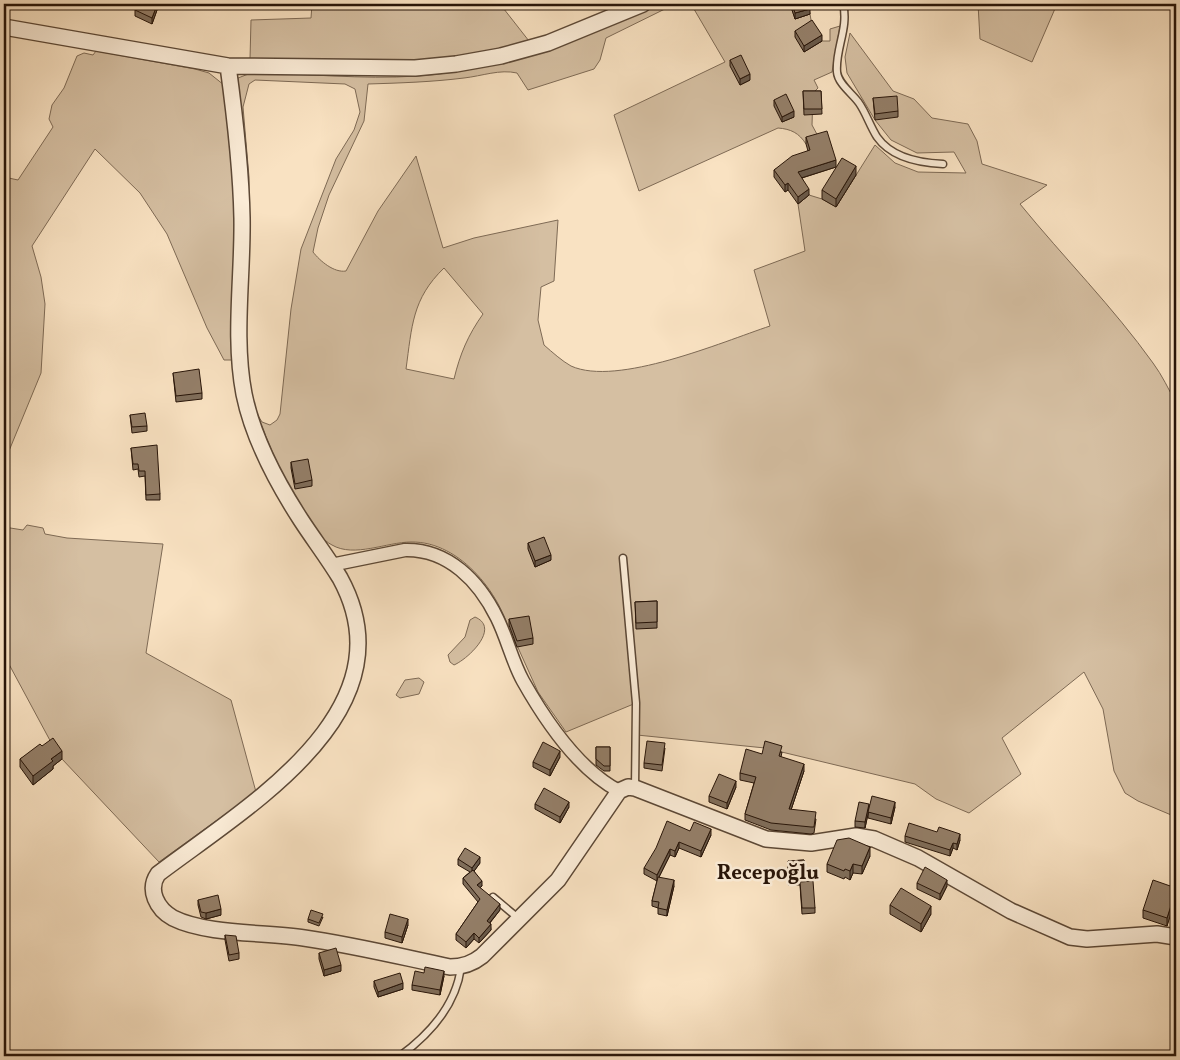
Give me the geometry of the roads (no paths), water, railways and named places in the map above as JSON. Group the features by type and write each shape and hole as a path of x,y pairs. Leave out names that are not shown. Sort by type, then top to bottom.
{"street":[{"path":"4,27 228,66 344,69 415,68 456,64 501,56 548,43 643,4"},
{"path":"228,66 238,145 241,194 240,352 245,395 250,416 280,485 331,565 348,596 357,625 359,641 354,674 341,706 307,755 279,783 158,874 154,880 154,897 164,912 193,926 305,938 450,967 461,967 482,956 558,880 619,791 628,787 766,839 811,843 856,836 874,839 918,858 1011,911 1070,936 1087,939 1157,934 1176,937"},
{"path":"331,565 405,550 417,550 439,557 461,570 479,588 488,601 497,618 522,680 564,742 596,777 619,791"}],"lane":[{"path":"843,4 845,20 837,68 840,80 860,104 883,143 903,156 918,161 942,164"},
{"path":"623,558 636,703 634,788"},
{"path":"493,897 519,919"},
{"path":"400,1056 420,1042 437,1024 457,986 461,967"}],"district":[{"name":"Recepoğlu","path":"768,873"}]}
